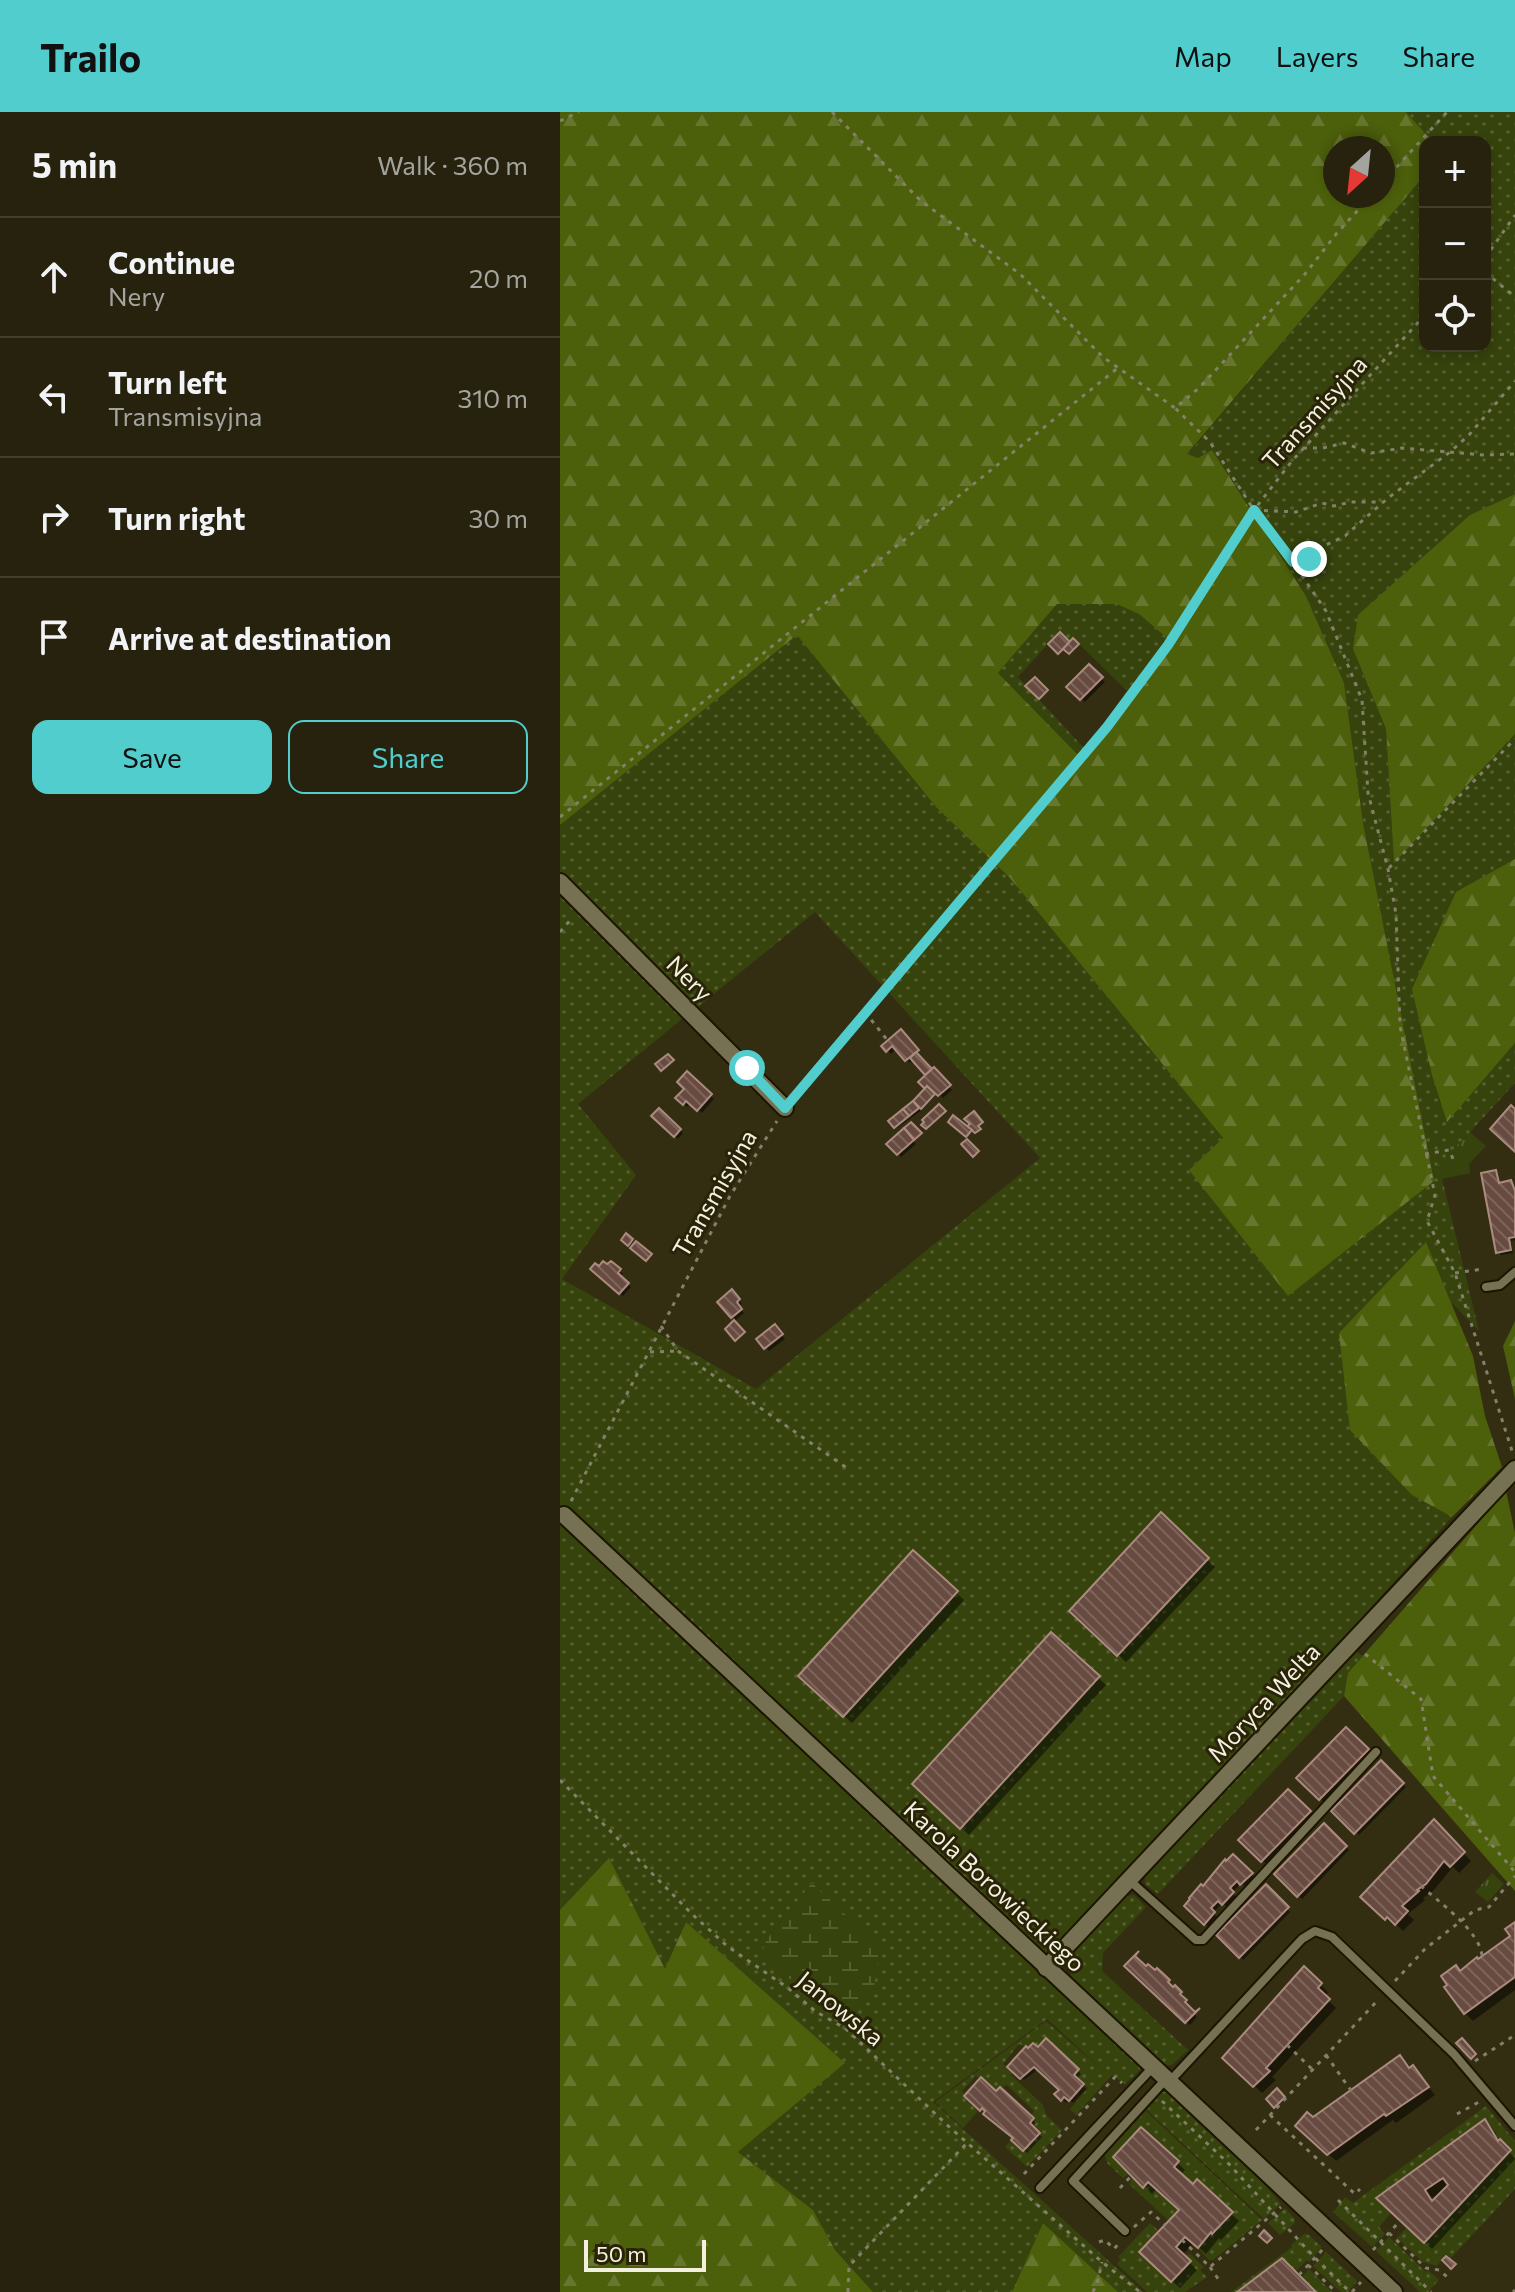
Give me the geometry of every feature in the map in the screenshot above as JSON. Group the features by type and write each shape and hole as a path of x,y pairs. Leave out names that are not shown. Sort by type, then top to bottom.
{"street":[{"name":"Nery","path":"560,882 785,1108"},
{"name":"Moryca Welta","path":"1046,1968 1515,1469"},
{"name":"Karola Borowieckiego","path":"564,1515 1394,2292"}],"lane":[{"path":"1486,1287 1500,1285 1515,1272"},
{"path":"1129,1880 1196,1940 1203,1940 1376,1752"},
{"path":"1125,2231 1073,2181 1302,1939 1315,1931 1332,1937 1465,2067 1515,2126"},
{"path":"1040,2188 1154,2066"}],"path":[{"path":"560,121 579,112"},
{"path":"832,112 921,201 1020,274 1103,357 1175,408 1210,442 1326,611 1362,700 1368,793 1396,914 1400,1026 1435,1195 1427,1221 1455,1273 1515,1461"},
{"path":"1395,169 1447,112"},
{"path":"1175,408 1199,388 1305,274 1360,208"},
{"path":"1491,249 1515,215"},
{"path":"1491,277 1515,297"},
{"name":"Transmisyjna","path":"564,1515 730,1196 785,1108 1107,727 1168,645 1254,510 1303,448 1419,322"},
{"path":"560,817 1119,367"},
{"path":"1293,562 1305,562 1322,547 1345,536 1450,452 1469,435 1515,381"},
{"path":"1303,448 1323,448 1344,443 1371,453 1402,448 1484,455 1515,454"},
{"path":"1254,510 1296,512 1316,504 1334,506 1385,501"},
{"path":"1388,869 1515,739"},
{"path":"864,1012 888,1041"},
{"path":"1425,1154 1449,1150 1455,1163"},
{"path":"1455,1273 1483,1269"},
{"path":"661,1326 678,1351 850,1470"},
{"path":"648,1352 678,1351"},
{"path":"1352,1643 1421,1699 1433,1776 1515,1874 1509,1885"},
{"name":"Janowska","path":"560,1780 727,1946 788,1988 815,2011 846,2029 967,2143 1140,2292"},
{"path":"1421,1886 1461,1921 1482,1950 1482,1956"},
{"path":"1465,2067 1515,2035"},
{"path":"1287,2045 1313,2070"},
{"path":"1326,2055 1352,2092"},
{"path":"1024,2174 1113,2079"},
{"path":"1154,2093 1236,2172 1350,2292"},
{"path":"1457,2114 1489,2095"},
{"path":"1270,2115 1355,2194 1360,2189"},
{"path":"1256,2130 1264,2121"},
{"path":"848,2292 849,2266 967,2143"},
{"path":"1120,2188 1132,2175"},
{"path":"1338,2200 1431,2292"},
{"path":"1362,2262 1401,2220"},
{"path":"1210,2267 1265,2221"},
{"path":"1389,2233 1426,2268 1439,2270 1451,2280"},
{"path":"1299,2275 1335,2236"},
{"path":"1182,2240 1210,2267 1221,2283"},
{"path":"1093,2292 1102,2262"},
{"path":"1308,2265 1336,2292"}],"green space":[{"path":"560,112 1406,112 1428,136 1419,136 1419,182 1187,454 1198,458 1212,450 1306,596 1344,683 1363,823 1434,1181 1288,1296 1189,1170 1223,1138 1010,878 936,807 797,635 560,825","holes":["1057,604 1117,604 1139,614 1174,644 1084,761 998,673"]},
{"path":"1406,112 1515,112 1515,494 1470,515 1353,649 1386,729 1394,862 1515,734 1515,1083 1439,1166 1479,1331 1451,1302 1426,1243 1412,1495 1452,1517 1302,1685 1035,1967 1139,2064 1140,2070 1125,2084 1112,2075 1076,2115 1070,2109 1088,2088 1074,2075 1079,2069 1046,2039 1038,2047 1033,2043 1028,2048 1019,2044 1003,2064 1043,2105 1046,2115 1062,2130 1027,2167 1005,2147 1011,2140 1023,2151 1040,2133 1030,2123 1034,2119 1031,2116 1034,2111 1007,2085 996,2091 976,2076 962,2091 963,2097 978,2111 963,2128 935,2102 1046,2021 1106,2073 1047,2019 933,2102 1143,2292 1118,2292 1043,2223 1012,2292 873,2292 835,2250 813,2210 738,2152 844,2063 686,1922 665,1970 609,1859 560,1910 560,883 687,1015 578,1104 636,1175 562,1279 756,1389 1040,1158 815,912 694,1010 560,876 560,825 797,635 936,807 1010,878 1223,1138 1189,1170 1433,1182 1363,823 1344,683 1306,596 1212,450 1198,458 1187,455 1419,182 1419,352 1491,352 1491,136 1428,136","holes":["812,1883 844,1915 767,1939"]},
{"path":"1515,494 1515,734 1394,863 1386,729 1353,649 1358,615 1470,515"},
{"path":"1117,603 1139,614 1174,644 1084,761 998,673 1057,604","holes":["1074,639 1127,691 1085,749 1018,677 1048,644"]},
{"path":"1515,859 1515,1043 1447,1122 1432,1075 1412,989 1456,892"},
{"path":"1470,1132 1486,1146 1469,1164 1470,1173 1442,1179 1438,1166"},
{"path":"1426,1242 1473,1356 1485,1416 1502,1467 1452,1517 1412,1495 1350,1430 1339,1333"},
{"path":"1515,1321 1515,1399 1503,1346"},
{"path":"1506,1491 1515,1533 1515,1891 1344,1696 1348,1673"},
{"path":"1355,1651 1363,1656 1348,1673 1344,1696 1158,1894 1145,1884 1145,1877"},
{"path":"609,1858 665,1969 686,1922 845,2063 738,2152 813,2210 835,2250 873,2292 560,2292 560,1910"},
{"path":"1492,1873 1504,1884 1488,1902 1475,1892"},
{"path":"812,1883 880,1948 874,1986 843,2018 826,2010 761,1954 767,1939"},
{"path":"1134,1895 1146,1907 1103,1953 1102,1971 1188,2050 1172,2065 1164,2066 1073,1981 1073,1958 1079,1946 1127,1896"},
{"path":"1163,2092 1168,2092 1252,2170 1281,2204 1264,2219 1147,2110"},
{"path":"1486,2106 1515,2141 1515,2189 1451,2258 1446,2254 1437,2266 1423,2262 1397,2238 1406,2228 1424,2244 1512,2150 1498,2140 1486,2119 1375,2198 1391,2213 1379,2227 1385,2234 1372,2247 1333,2212 1345,2197 1353,2203"},
{"path":"1146,2111 1262,2220 1213,2260 1209,2260 1198,2248 1232,2212 1198,2179 1193,2184 1174,2167 1178,2161 1142,2127 1130,2173 1123,2178 1107,2163 1105,2155"},
{"path":"1132,2178 1143,2188 1148,2182 1179,2210 1169,2221 1129,2184"},
{"path":"1285,2208 1295,2223 1280,2235 1268,2223"},
{"path":"1043,2223 1118,2292 1012,2292"},
{"path":"1150,2223 1159,2231 1140,2253 1171,2282 1191,2261 1186,2256 1189,2253 1204,2267 1200,2270 1207,2277 1185,2292 1147,2292 1117,2264 1120,2260 1118,2257"},
{"path":"1304,2234 1322,2247 1309,2262 1307,2260 1296,2271 1282,2257 1236,2292 1231,2292 1292,2247"},
{"path":"1389,2237 1426,2272 1428,2270 1439,2280 1428,2292 1420,2292 1376,2251"},
{"path":"1326,2252 1357,2281 1348,2292 1341,2292 1313,2266"},
{"path":"1309,2269 1332,2292 1317,2292 1302,2277"}],"building":[{"path":"1060,632 1070,642 1058,654 1048,644"},
{"path":"1073,638 1079,644 1069,654 1063,649"},
{"path":"1089,664 1103,677 1080,700 1066,687"},
{"path":"1035,677 1048,690 1039,699 1025,686"},
{"path":"901,1029 919,1050 905,1061 892,1046 886,1052 881,1046"},
{"path":"916,1052 932,1069 925,1075 910,1058"},
{"path":"668,1054 674,1060 661,1071 655,1064"},
{"path":"934,1067 951,1085 938,1096 918,1082"},
{"path":"687,1071 712,1094 697,1111 686,1101 683,1105 675,1098 684,1089 677,1082"},
{"path":"927,1086 935,1094 921,1109 913,1101"},
{"path":"913,1101 919,1108 909,1116 903,1109"},
{"path":"939,1104 946,1111 926,1129 921,1125 922,1120"},
{"path":"1511,1105 1515,1109 1515,1152 1490,1129"},
{"path":"659,1108 681,1129 674,1137 651,1116"},
{"path":"903,1109 909,1116 894,1128 888,1121"},
{"path":"974,1111 983,1122 978,1126 981,1129 975,1133 964,1119"},
{"path":"953,1115 972,1130 966,1137 948,1122"},
{"path":"911,1122 922,1133 914,1140 904,1128"},
{"path":"904,1128 914,1140 897,1155 886,1144"},
{"path":"967,1139 979,1151 973,1157 961,1144"},
{"path":"1496,1170 1499,1183 1511,1180 1515,1191 1515,1237 1509,1238 1511,1250 1496,1253 1481,1173"},
{"path":"626,1233 633,1239 628,1246 621,1240"},
{"path":"636,1241 652,1254 646,1261 630,1248"},
{"path":"603,1261 607,1264 611,1261 621,1269 618,1273 629,1283 619,1294 590,1269 595,1263 599,1266"},
{"path":"732,1289 740,1299 737,1302 742,1309 731,1318 717,1302"},
{"path":"734,1320 745,1332 735,1341 725,1329"},
{"path":"775,1324 783,1334 764,1349 756,1339"},
{"path":"1161,1512 1209,1558 1117,1656 1069,1611"},
{"path":"913,1550 958,1591 843,1717 798,1676"},
{"path":"1051,1632 1100,1676 960,1829 912,1784"},
{"path":"1346,1727 1369,1749 1319,1800 1296,1778"},
{"path":"1381,1760 1404,1783 1354,1834 1331,1811"},
{"path":"1288,1789 1311,1811 1261,1862 1238,1840"},
{"path":"1434,1819 1465,1852 1450,1867 1444,1861 1426,1884 1402,1906 1408,1911 1395,1925 1360,1897"},
{"path":"1324,1823 1347,1846 1297,1897 1274,1874"},
{"path":"1233,1854 1253,1873 1240,1885 1237,1881 1230,1888 1234,1892 1222,1905 1218,1901 1211,1908 1215,1912 1204,1925 1184,1906 1201,1884 1203,1886 1225,1859"},
{"path":"1266,1884 1289,1907 1239,1958 1216,1935"},
{"path":"1515,1922 1515,1977 1464,2014 1444,1987 1447,1985 1441,1976 1456,1965 1460,1971 1510,1936 1505,1929"},
{"path":"1139,1951 1135,1956 1146,1966 1157,1968 1170,1980 1168,1982 1182,1992 1180,1994 1187,2000 1185,2002 1195,2012 1200,2008 1185,2023 1124,1966"},
{"path":"1304,1966 1322,1983 1318,1988 1330,1999 1266,2068 1270,2071 1253,2087 1222,2058"},
{"path":"1046,2038 1079,2069 1074,2075 1084,2084 1069,2101 1064,2097 1061,2101 1054,2094 1059,2090 1034,2067 1020,2079 1007,2067 1026,2046 1028,2048 1033,2043 1038,2047"},
{"path":"1462,2038 1476,2054 1471,2059 1456,2043"},
{"path":"1400,2055 1409,2068 1413,2065 1429,2087 1386,2116 1384,2114 1327,2155 1295,2126 1307,2112 1313,2117"},
{"path":"981,2077 996,2091 1000,2087 1034,2118 1030,2123 1040,2133 1023,2151 1011,2140 1013,2138 983,2114 985,2111 982,2108 980,2111 964,2096"},
{"path":"1277,2088 1285,2097 1274,2108 1266,2099"},
{"path":"1485,2119 1498,2141 1500,2139 1511,2150 1424,2243 1376,2198","holes":["1443,2178 1448,2185 1432,2201 1425,2190"]},
{"path":"1141,2127 1179,2161 1174,2167 1193,2184 1197,2179 1233,2212 1198,2248 1185,2237 1176,2247 1191,2261 1171,2282 1139,2252 1179,2210 1148,2182 1143,2188 1113,2157"},
{"path":"1264,2230 1272,2238 1267,2243 1259,2236"},
{"path":"1446,2256 1456,2264 1451,2269 1442,2260"},
{"path":"1282,2258 1316,2292 1237,2292"}],"route":[{"path":"747,1068 785,1108 1107,727 1168,645 1254,510 1293,562 1309,559"}]}
